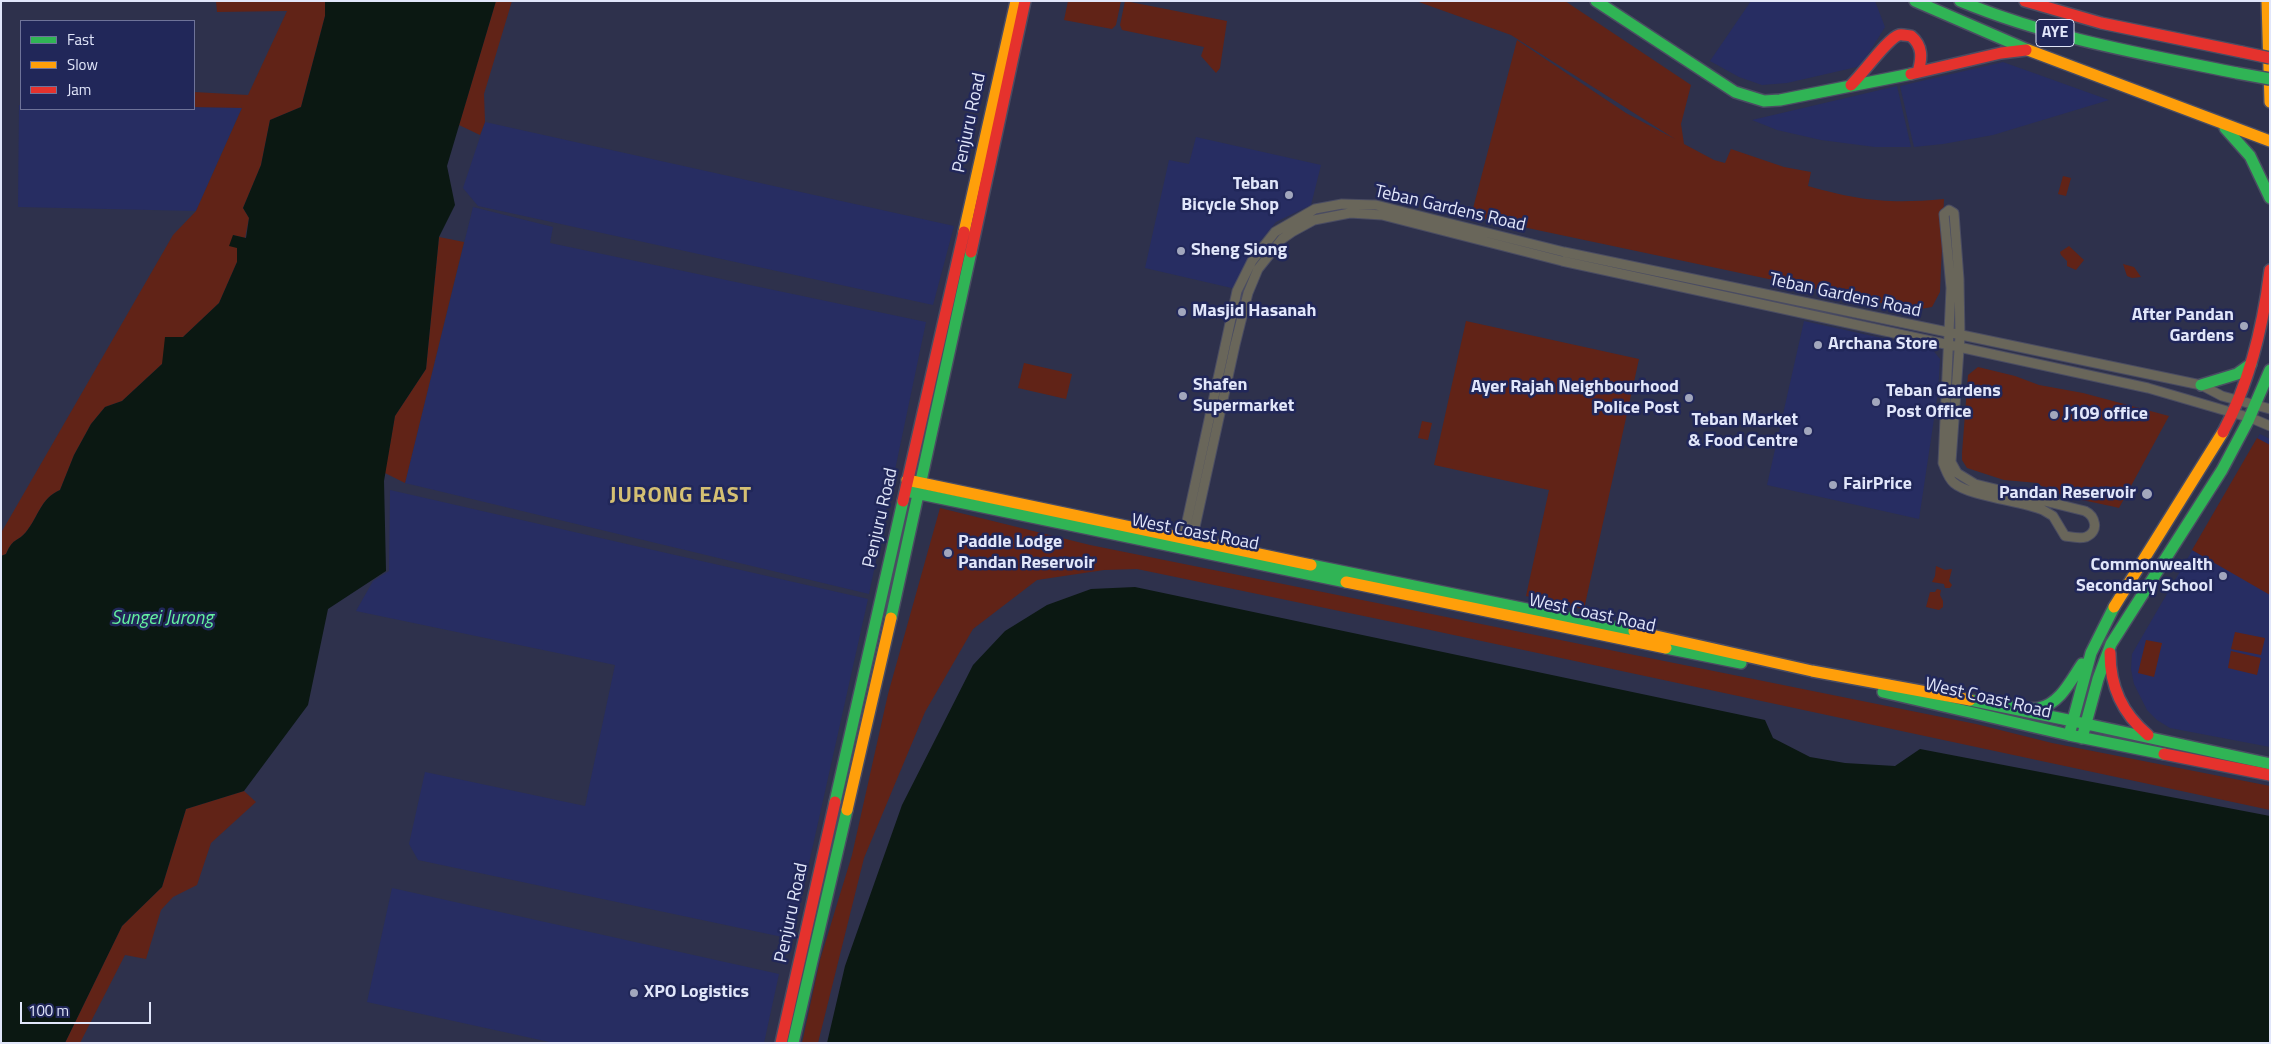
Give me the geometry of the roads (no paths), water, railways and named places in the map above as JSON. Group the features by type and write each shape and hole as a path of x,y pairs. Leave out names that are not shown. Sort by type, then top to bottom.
{"main road":[{"name":"Penjuru Road","path":"793,1043 920,488 1011,43 1016,1"},
{"name":"Penjuru Road","path":"781,1043 907,486 1011,43 1025,1"},
{"path":"1596,1 1703,73 1748,97 1764,101 1780,100 1849,87 2001,53 2028,50"},
{"path":"1915,1 2028,50 2222,125 2270,141"},
{"name":"AYE","path":"1960,1 1997,17 2094,44 2270,79"},
{"name":"AYE","path":"2025,1 2101,23 2270,58"},
{"path":"2269,1 2270,102"},
{"path":"1849,87 1864,73 1889,41 1899,35 1911,36 1919,46 1922,52 1918,72"},
{"path":"2222,125 2250,156 2270,198"},
{"path":"2011,707 2038,708 2051,702 2068,686 2091,653 2136,569 2200,470 2238,400 2251,364 2268,294 2270,270"},
{"path":"2201,385 2237,374 2251,364"},
{"path":"2082,738 2103,663 2111,644 2135,602 2161,568 2210,490 2251,418 2270,370"},
{"name":"West Coast Road","path":"907,486 1875,690 1940,707 2082,738 2270,775"},
{"name":"West Coast Road","path":"1187,544 1669,638 1812,671 2011,707 2270,764"},
{"path":"2111,644 2110,670 2118,698 2134,725 2152,738"},
{"path":"2069,735 2091,653"}],"street":[{"name":"Teban Gardens Road","path":"1187,544 1237,291 1252,261 1275,232 1315,209 1342,204 1376,206 1563,257 2148,388 2232,412 2270,426"},
{"path":"1950,334 1951,288 1944,214 1949,210 1954,213 1960,279 1960,336 1954,346 1943,462 1948,474 1955,483 1968,490 2043,510 2053,516 2065,536 2084,538 2091,533 2095,521 2092,515 2085,511 1975,484 1956,473 1951,462 1950,447 1954,346 1950,334"},
{"name":"Teban Gardens Road","path":"1563,257 2201,385 2222,396 2270,409"}],"water":[{"name":"Sungei Jurong","path":"325,1 496,1 447,166 455,205 439,237 426,369 395,416 384,481 386,571 328,609 308,705 244,791 186,809 162,887 122,926 65,1043 1,1043 1,556 6,554 13,542 26,532 48,498 60,490 74,455 91,424 105,407 122,401 162,364 165,337 183,337 219,303 237,262 237,248 229,246 233,235 246,238 249,218 243,208 261,165 270,120 301,107 325,16"},
{"path":"1135,587 1765,720 1773,738 1810,757 1845,763 1895,766 1920,749 2270,816 2270,1043 827,1043 845,966 902,805 973,665 1005,631 1047,605 1091,589"}],"place":[{"name":"Teban Bicycle Shop","path":"1289,195"},
{"name":"Sheng Siong","path":"1181,251"},
{"name":"Masjid Hasanah","path":"1182,312"},
{"name":"After Pandan Gardens","path":"2244,326"},
{"name":"Archana Store","path":"1818,345"},
{"name":"Shafen Supermarket","path":"1183,396"},
{"name":"Ayer Rajah Neighbourhood Police Post","path":"1689,398"},
{"name":"Teban Gardens Post Office","path":"1876,402"},
{"name":"J109 office","path":"2054,415"},
{"name":"Teban Market & Food Centre","path":"1808,431"},
{"name":"FairPrice","path":"1833,485"},
{"name":"Pandan Reservoir","path":"2147,494"},
{"name":"Paddle Lodge Pandan Reservoir","path":"948,553"},
{"name":"Commonwealth Secondary School","path":"2223,576"},
{"name":"XPO Logistics","path":"634,993"}],"district":[{"name":"JURONG EAST","path":"681,497"}]}
